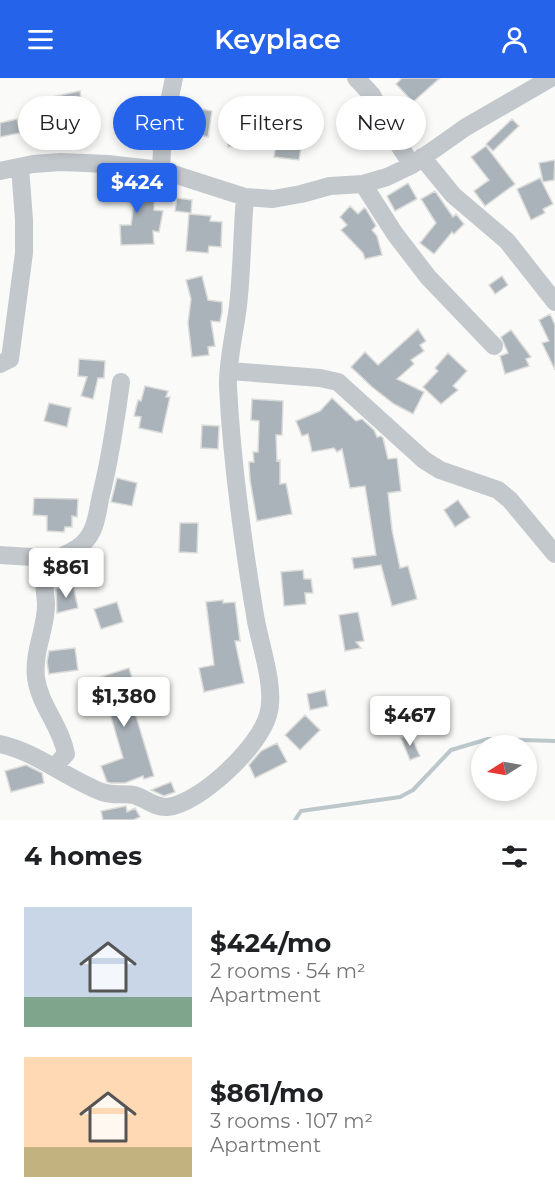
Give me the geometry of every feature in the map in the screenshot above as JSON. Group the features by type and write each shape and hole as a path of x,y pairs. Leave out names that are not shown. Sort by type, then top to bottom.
{"street":[{"path":"161,170 163,130 174,78"},
{"path":"356,78 372,95 391,133 472,213 507,241 555,302"},
{"path":"0,171 61,162 108,164 161,170 245,197 273,199 330,186 363,184 387,177 417,161 466,127 551,78"},
{"path":"0,364 10,359 24,253 20,167"},
{"path":"363,184 395,234 428,277 494,346"},
{"path":"0,744 10,746 54,766 102,792 135,795 153,804 166,807 183,803 215,783 257,736 269,715 267,669 256,623 236,483 228,384 238,303 245,197"},
{"path":"230,371 320,378 338,382 424,460 440,470 498,490 510,500 555,554"},
{"path":"54,766 66,754 64,743 43,703 36,677 37,645 46,605 45,577 48,568 84,543 93,528 114,441 121,382"},
{"path":"0,555 32,557 55,562"}],"building":[{"path":"402,78 440,78 420,96 407,96 396,84"},
{"path":"80,91 81,96 57,96"},
{"path":"206,110 212,111 208,137 206,137"},
{"path":"17,119 18,133 0,137 0,123"},
{"path":"512,119 519,126 493,151 486,144"},
{"path":"486,146 515,184 485,206 474,191 489,180 471,157"},
{"path":"275,150 301,150 299,160 274,157"},
{"path":"555,160 554,180 543,182 539,163"},
{"path":"540,178 553,204 543,209 545,213 531,220 517,189"},
{"path":"408,183 417,199 395,211 387,196"},
{"path":"101,184 126,189 154,189 154,210 163,211 159,232 153,231 154,244 121,245 120,225 131,225 134,203 98,196"},
{"path":"435,191 453,217 456,214 464,224 454,234 452,232 434,254 420,243 436,223 421,199"},
{"path":"177,198 192,200 191,213 175,211"},
{"path":"350,206 358,214 364,208 366,209 376,226 372,230 377,236 382,255 365,259 363,253 341,230 347,225 340,217"},
{"path":"189,214 211,216 210,221 222,222 221,247 209,246 208,253 186,251"},
{"path":"202,276 208,300 222,302 222,312 220,322 211,321 215,346 208,347 209,355 192,357 188,323 191,299 186,280"},
{"path":"502,276 508,285 495,294 489,285"},
{"path":"550,314 555,325 555,370 542,343 549,341 539,320"},
{"path":"418,329 426,341 420,345 424,351 411,360 414,364 397,379 424,392 413,414 394,404 351,367 365,352 378,365"},
{"path":"511,330 531,357 526,359 529,366 505,374 500,356 508,353 501,337"},
{"path":"448,353 467,371 453,386 458,390 441,404 423,387 438,371 435,368"},
{"path":"79,359 105,361 104,378 98,378 93,399 81,396 87,377 78,376"},
{"path":"145,386 168,391 166,397 170,397 162,433 139,428 141,417 134,416"},
{"path":"332,398 356,421 362,419 374,430 377,437 383,438 388,459 397,458 401,491 388,493 392,530 400,568 408,566 417,599 392,606 381,565 354,569 352,558 376,555 365,486 350,488 342,449 337,452 334,448 312,452 308,434 302,436 296,421 320,411"},
{"path":"252,399 283,401 282,435 276,435 277,461 280,460 280,484 286,483 292,514 257,521 249,462 254,462 253,452 258,452 259,421 251,420"},
{"path":"49,403 71,408 67,427 44,421"},
{"path":"202,425 219,426 218,449 201,448"},
{"path":"117,478 137,483 132,506 111,502"},
{"path":"34,498 78,499 77,517 72,516 72,527 65,527 64,532 47,531 47,516 33,515"},
{"path":"458,500 470,517 455,527 444,510"},
{"path":"180,523 198,523 197,553 179,552"},
{"path":"303,570 304,579 311,579 313,593 305,593 306,604 284,606 281,572"},
{"path":"73,585 78,608 57,613 56,589"},
{"path":"223,600 223,603 235,602 240,641 235,641 244,683 204,692 199,668 214,665 206,602"},
{"path":"117,602 123,622 101,629 94,609"},
{"path":"358,612 364,641 356,642 361,648 345,651 339,615"},
{"path":"75,648 78,670 49,674 47,662 49,651"},
{"path":"129,668 139,700 132,703 154,776 144,779 143,776 125,783 111,783 107,782 101,766 123,758 109,710 105,711 94,679"},
{"path":"325,690 328,706 310,710 307,694"},
{"path":"305,715 320,730 300,750 285,735"},
{"path":"410,734 420,756 410,760 401,738"},
{"path":"277,743 287,762 255,778 249,765 261,751"},
{"path":"26,765 42,773 44,783 11,792 5,771"},
{"path":"171,782 175,792 164,796 151,790"},
{"path":"126,806 127,812 135,808 140,817 133,820 103,820 101,811"}],"waterway":[{"path":"295,820 301,811 400,797 413,790 451,750 488,739 555,741"}]}
